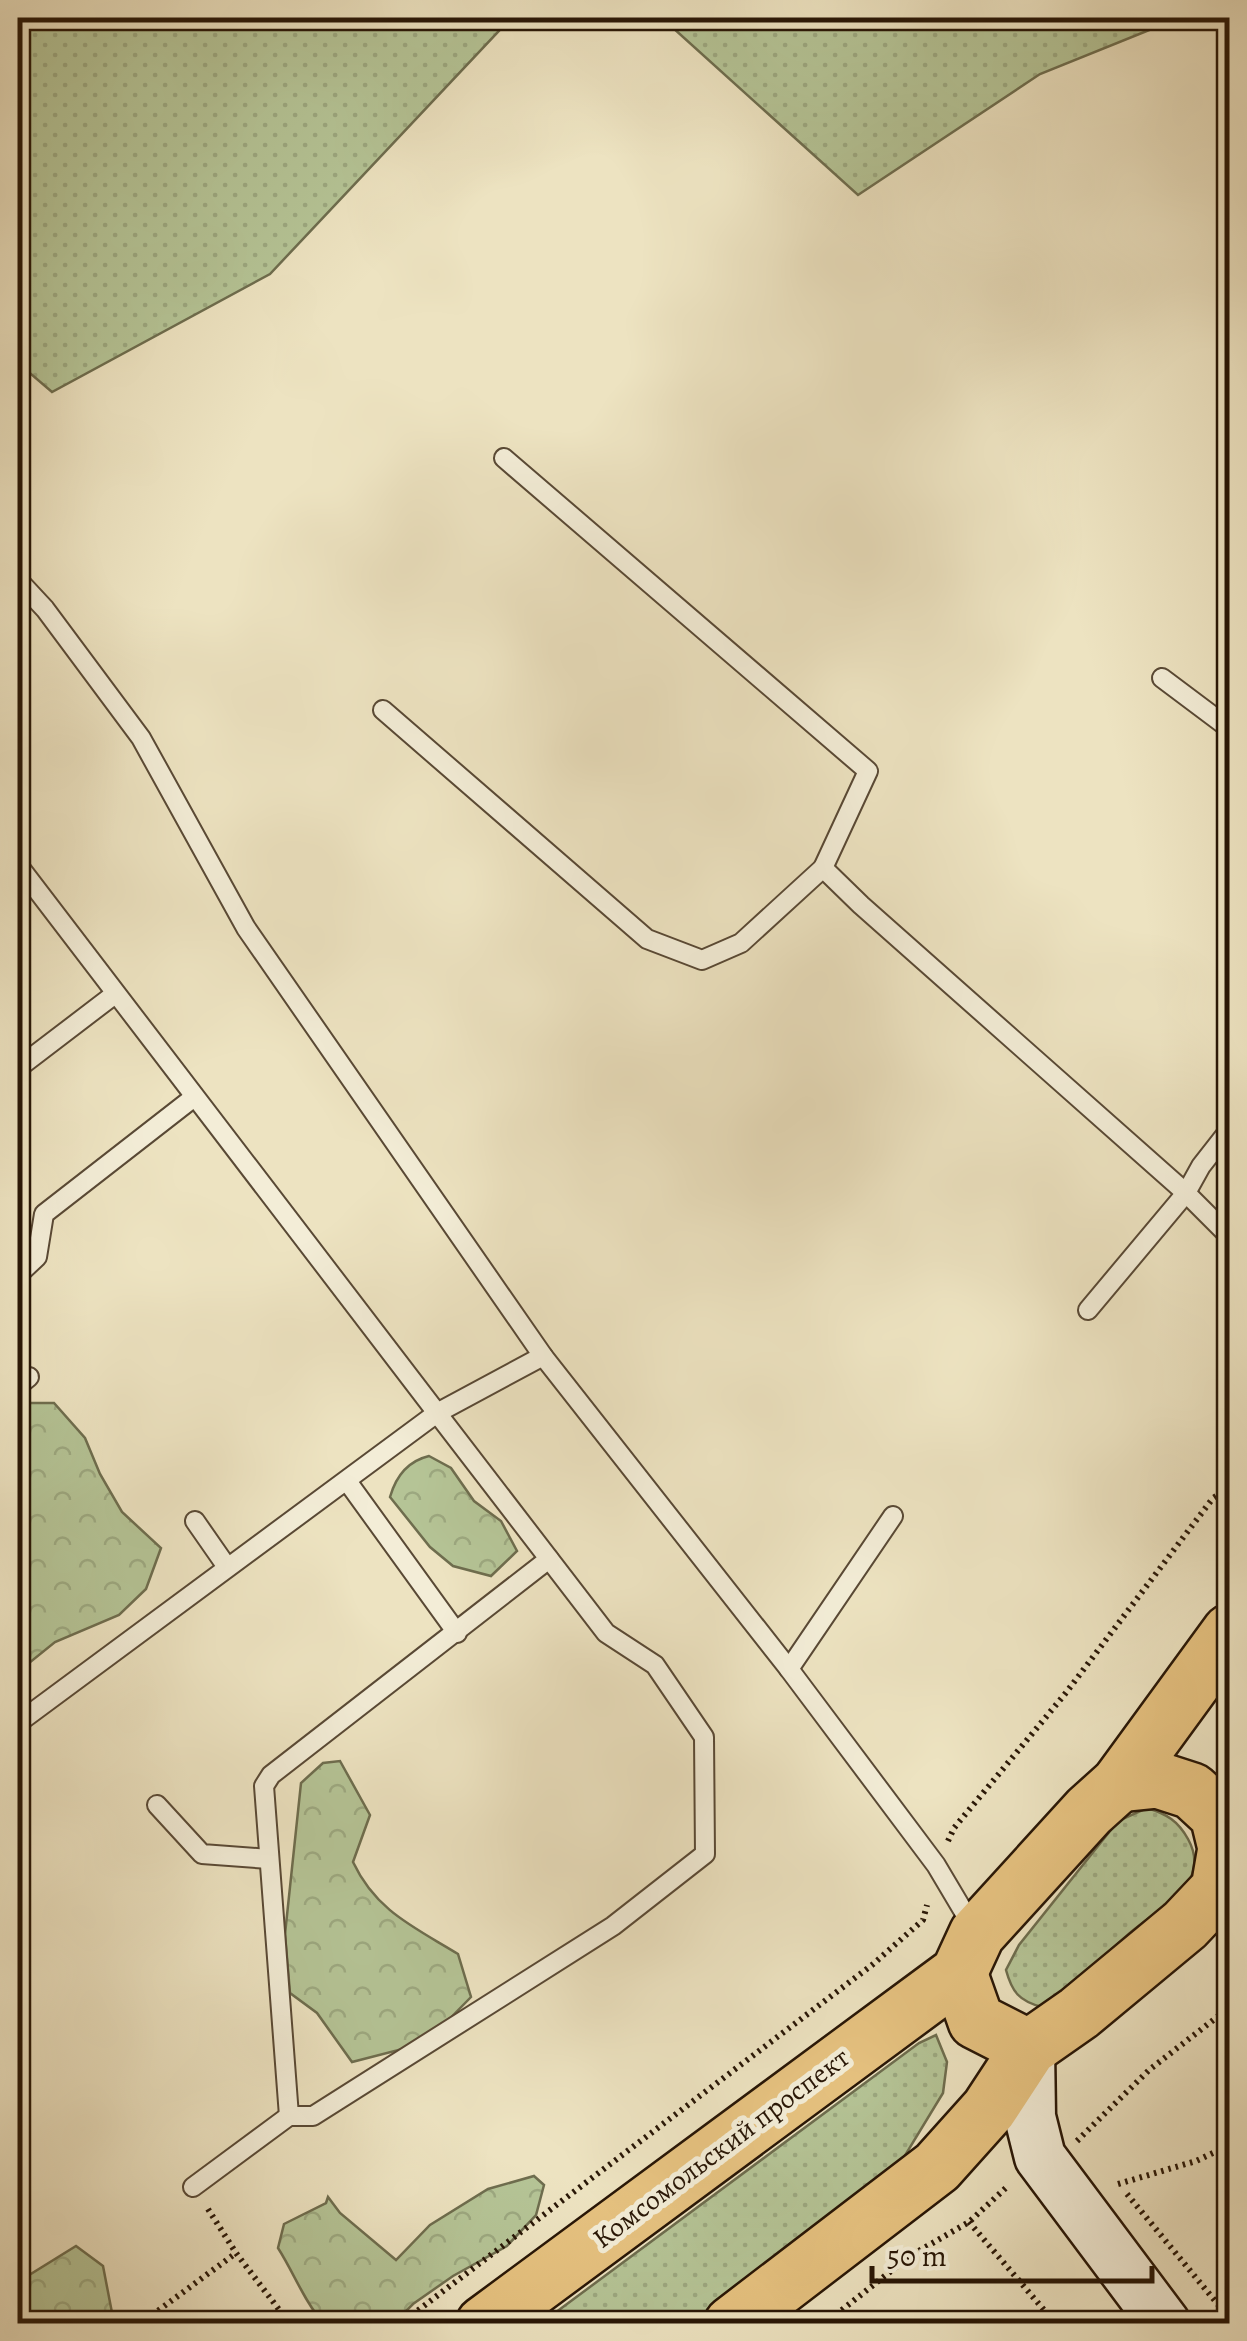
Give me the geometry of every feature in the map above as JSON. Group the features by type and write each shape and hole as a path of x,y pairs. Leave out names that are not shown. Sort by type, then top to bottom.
{"main road":[{"name":"Комсомольский проспект","path":"484,2324 968,1953 1089,1811 1119,1784 1215,1653"},
{"path":"732,2324 937,2168 989,2109 1029,2048 1080,2013 1224,1885 1226,1848 1213,1808 1186,1764 1189,1724 1215,1653"},
{"path":"1119,1784 1158,1780 1213,1808"},
{"path":"968,1953 976,2021 1029,2048"},
{"path":"1029,2048 1030,2117 1040,2157 1165,2324"}],"lane":[{"path":"383,710 647,939 702,960 741,943 823,868 868,771 504,458"},
{"path":"18,580 45,609 141,738 246,928 543,1356 936,1865 968,1953"},
{"path":"1162,678 1230,730"},
{"path":"18,865 606,1633 654,1665 704,1737 705,1854 613,1926 314,2116 289,2116 193,2187"},
{"path":"823,868 1186,1193 1230,1237"},
{"path":"18,1068 115,994"},
{"path":"18,1270 37,1257 44,1214 193,1098"},
{"path":"1088,1310 1186,1193 1230,1129"},
{"path":"18,1723 437,1413 543,1356"},
{"path":"347,1480 457,1633"},
{"path":"788,1669 893,1516"},
{"path":"195,1520 226,1567"},
{"path":"289,2116 264,1786 271,1775 549,1559"},
{"path":"157,1806 202,1854 270,1859"}],"path":[{"path":"400,2324 872,1965 923,1920 936,1865 954,1828 1065,1694 1213,1498 1230,1488"},
{"path":"1118,2184 1230,2145"},
{"path":"1106,2169 1230,2319"},
{"path":"193,2187 290,2324"},
{"path":"969,2222 1056,2324"},
{"path":"140,2324 236,2252"}],"green space":[{"path":"18,18 511,18 270,274 52,392 18,363"},
{"path":"662,18 1179,18 1040,74 858,195"},
{"path":"30,1403 54,1403 85,1438 122,1512 161,1548 146,1589 119,1615 55,1642 18,1672 18,1410"},
{"path":"429,1456 451,1468 474,1501 501,1521 517,1551 491,1576 453,1566 430,1547 390,1497 404,1470"},
{"path":"340,1761 370,1815 353,1862 362,1879 385,1906 458,1954 471,1997 426,2043 352,2062 317,2013 290,1993 285,1934 301,1783 323,1763"},
{"path":"1147,1808 1171,1819 1188,1839 1194,1855 1189,1882 1042,2007 1028,2002 1014,1990 1006,1970 1019,1945 1118,1821"},
{"path":"936,2035 947,2062 943,2093 895,2172 691,2323 540,2324 919,2043"},
{"path":"534,2176 544,2185 536,2215 507,2246 453,2276 413,2304 394,2323 323,2323 278,2248 284,2224 326,2203 328,2197 340,2213 396,2260 430,2225 488,2189"},
{"path":"76,2246 103,2266 114,2323 22,2323 18,2313 18,2282"}]}
